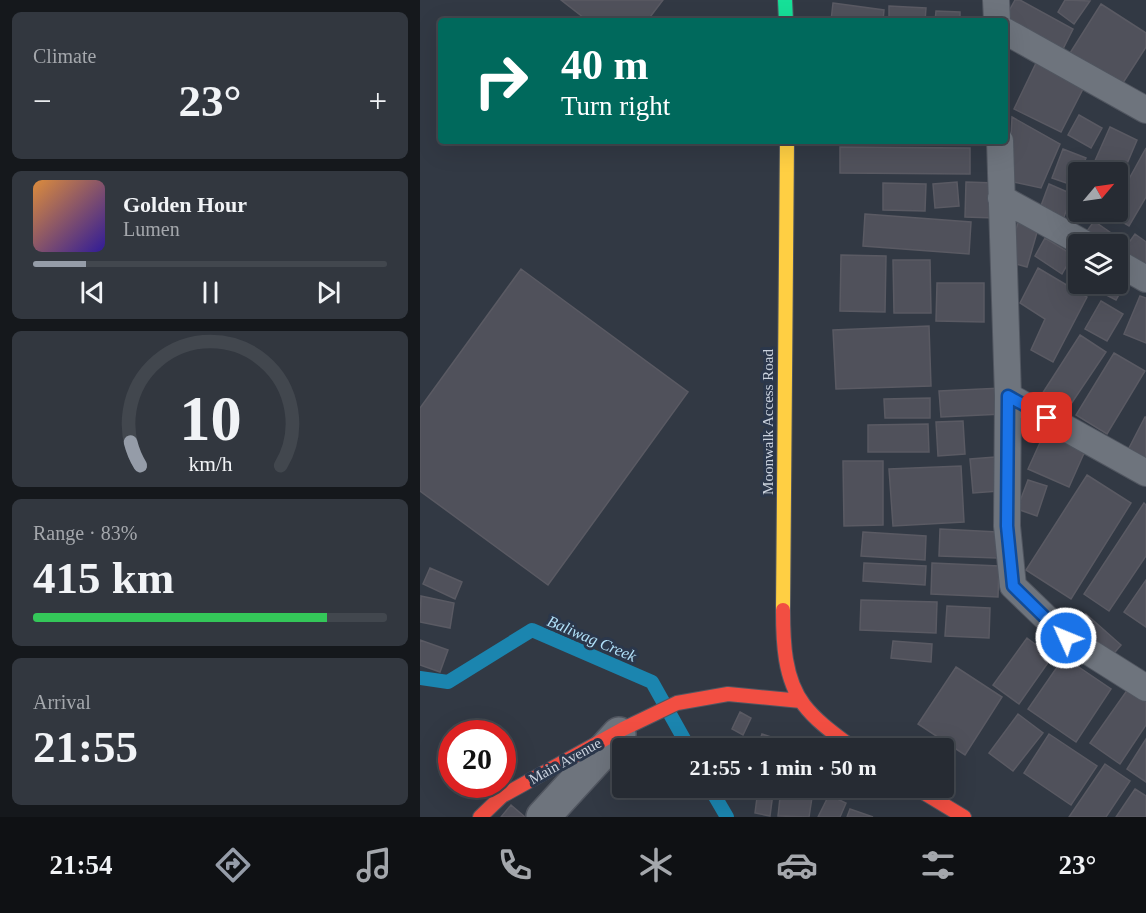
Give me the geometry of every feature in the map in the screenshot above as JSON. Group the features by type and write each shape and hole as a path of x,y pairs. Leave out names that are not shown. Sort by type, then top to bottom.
{"street":[{"path":"785,0 786,18"},
{"name":"Moonwalk Access Road","path":"787,144 783,632 788,666 801,701"},
{"name":"Main Avenue","path":"480,817 502,796 623,729 676,703 728,694 801,701"},
{"path":"801,701 840,738"},
{"name":"Main Avenue","path":"543,817 623,729"},
{"path":"933,798 964,817"}],"lane":[{"path":"996,0 998,18"},
{"path":"1008,34 1146,110"},
{"path":"1000,144 1008,396 1007,526 1013,586 1066,638 1146,688"},
{"path":"1001,198 1068,235"},
{"path":"1128,269 1146,279"},
{"path":"1008,396 1146,473"}],"building":[{"path":"561,0 663,0 649,18 584,18"},
{"path":"1015,0 1020,0 1073,29 1062,51 1008,22 1008,18 1005,18"},
{"path":"1065,0 1090,1 1074,24 1058,12"},
{"path":"833,3 884,10 883,18 831,18"},
{"path":"1101,4 1146,33 1146,47 1121,86 1070,53"},
{"path":"889,6 926,8 925,18 889,18"},
{"path":"936,11 960,12 960,18 935,18"},
{"path":"1038,59 1086,83 1061,132 1014,109"},
{"path":"1079,115 1102,128 1091,148 1068,135"},
{"path":"1012,117 1060,144 1041,188 1009,181"},
{"path":"1110,127 1137,140 1128,162 1094,162"},
{"path":"840,147 970,148 970,174 840,173"},
{"path":"1146,148 1146,197 1129,226 1122,222 1128,222 1128,181"},
{"path":"1063,149 1086,158 1084,162 1068,162 1068,184 1052,178"},
{"path":"957,182 959,206 935,208 933,184"},
{"path":"966,182 996,183 995,218 965,217"},
{"path":"883,183 926,184 925,211 883,210"},
{"path":"1049,184 1068,192 1068,206 1063,220 1039,211"},
{"path":"865,214 971,222 969,254 863,246"},
{"path":"1093,222 1111,233 1110,234 1085,234"},
{"path":"1018,223 1038,229 1027,267 1006,261"},
{"path":"1135,234 1146,242 1146,264 1128,258 1128,244"},
{"path":"1045,238 1068,252 1068,264 1062,274 1035,256"},
{"path":"841,255 886,256 885,312 840,311"},
{"path":"893,260 930,260 931,313 894,313"},
{"path":"1038,268 1068,286 1068,294 1082,294 1087,297 1053,362 1031,350 1045,319 1020,303"},
{"path":"521,269 688,392 548,585 420,491 420,408"},
{"path":"937,283 984,283 984,322 936,321"},
{"path":"1104,294 1119,294 1116,300"},
{"path":"1140,296 1146,298 1146,343 1124,334"},
{"path":"1101,301 1123,314 1107,341 1085,329"},
{"path":"929,326 931,386 836,389 833,330"},
{"path":"1080,335 1106,352 1067,410 1042,394"},
{"path":"1114,353 1145,371 1107,434 1076,415"},
{"path":"1002,388 1003,414 941,417 939,391"},
{"path":"930,398 930,418 885,418 884,399"},
{"path":"1146,417 1146,459 1128,450"},
{"path":"963,421 965,454 938,456 936,422"},
{"path":"928,424 929,452 868,452 868,425"},
{"path":"1048,425 1089,442 1069,487 1028,469"},
{"path":"995,457 999,491 973,493 970,459"},
{"path":"843,461 883,461 883,525 844,526"},
{"path":"961,466 964,522 893,526 889,469"},
{"path":"1087,475 1131,503 1071,599 1026,570"},
{"path":"1028,480 1047,486 1037,516 1017,509"},
{"path":"1144,503 1146,505 1146,556 1109,611 1084,594"},
{"path":"940,529 998,532 997,558 939,556"},
{"path":"863,532 926,536 925,560 861,556"},
{"path":"864,563 926,566 925,585 863,581"},
{"path":"932,563 999,566 998,597 931,594"},
{"path":"430,568 462,582 455,599 423,584"},
{"path":"1146,580 1146,627 1124,612"},
{"path":"421,596 454,603 450,628 420,622"},
{"path":"861,600 937,602 936,633 860,630"},
{"path":"947,606 990,608 989,638 945,636"},
{"path":"1086,614 1121,645 1110,658 1074,627"},
{"path":"1027,638 1052,657 1019,704 993,685"},
{"path":"420,640 448,650 440,672 420,665"},
{"path":"893,641 932,644 931,662 891,658"},
{"path":"1064,657 1111,689 1076,742 1028,709"},
{"path":"956,667 1002,697 965,755 954,748 954,738 939,738 918,724"},
{"path":"1128,689 1146,701 1146,725 1120,764 1090,743"},
{"path":"740,712 751,718 743,735 732,729"},
{"path":"1018,714 1043,733 1013,771 989,753"},
{"path":"762,734 774,738 761,738"},
{"path":"1049,734 1097,766 1071,805 1024,773"},
{"path":"1146,739 1146,782 1127,769"},
{"path":"1105,764 1130,781 1106,817 1069,817"},
{"path":"1135,789 1146,796 1146,817 1116,817"},
{"path":"757,798 772,798 770,816 755,813"},
{"path":"780,798 812,798 809,817 778,816"},
{"path":"828,798 835,798 846,803 840,817 818,817"},
{"path":"511,805 525,817 501,817"},
{"path":"850,809 873,817 847,817"}],"waterway":[{"name":"Baliwag Creek","path":"420,678 448,682 532,630 652,682 683,738"},
{"name":"Baliwag Creek","path":"716,798 727,817"}],"traffic: fast":[{"path":"785,0 786,18"}],"traffic: slow":[{"path":"783,610 787,144"}],"traffic: jam":[{"path":"783,610 786,659 792,684 804,705 840,738"},
{"path":"480,817 502,796 623,729 677,703 728,694 801,701"},
{"path":"933,798 964,817"}],"route":[{"path":"1047,418 1008,396 1007,526 1013,586 1066,638"}]}
